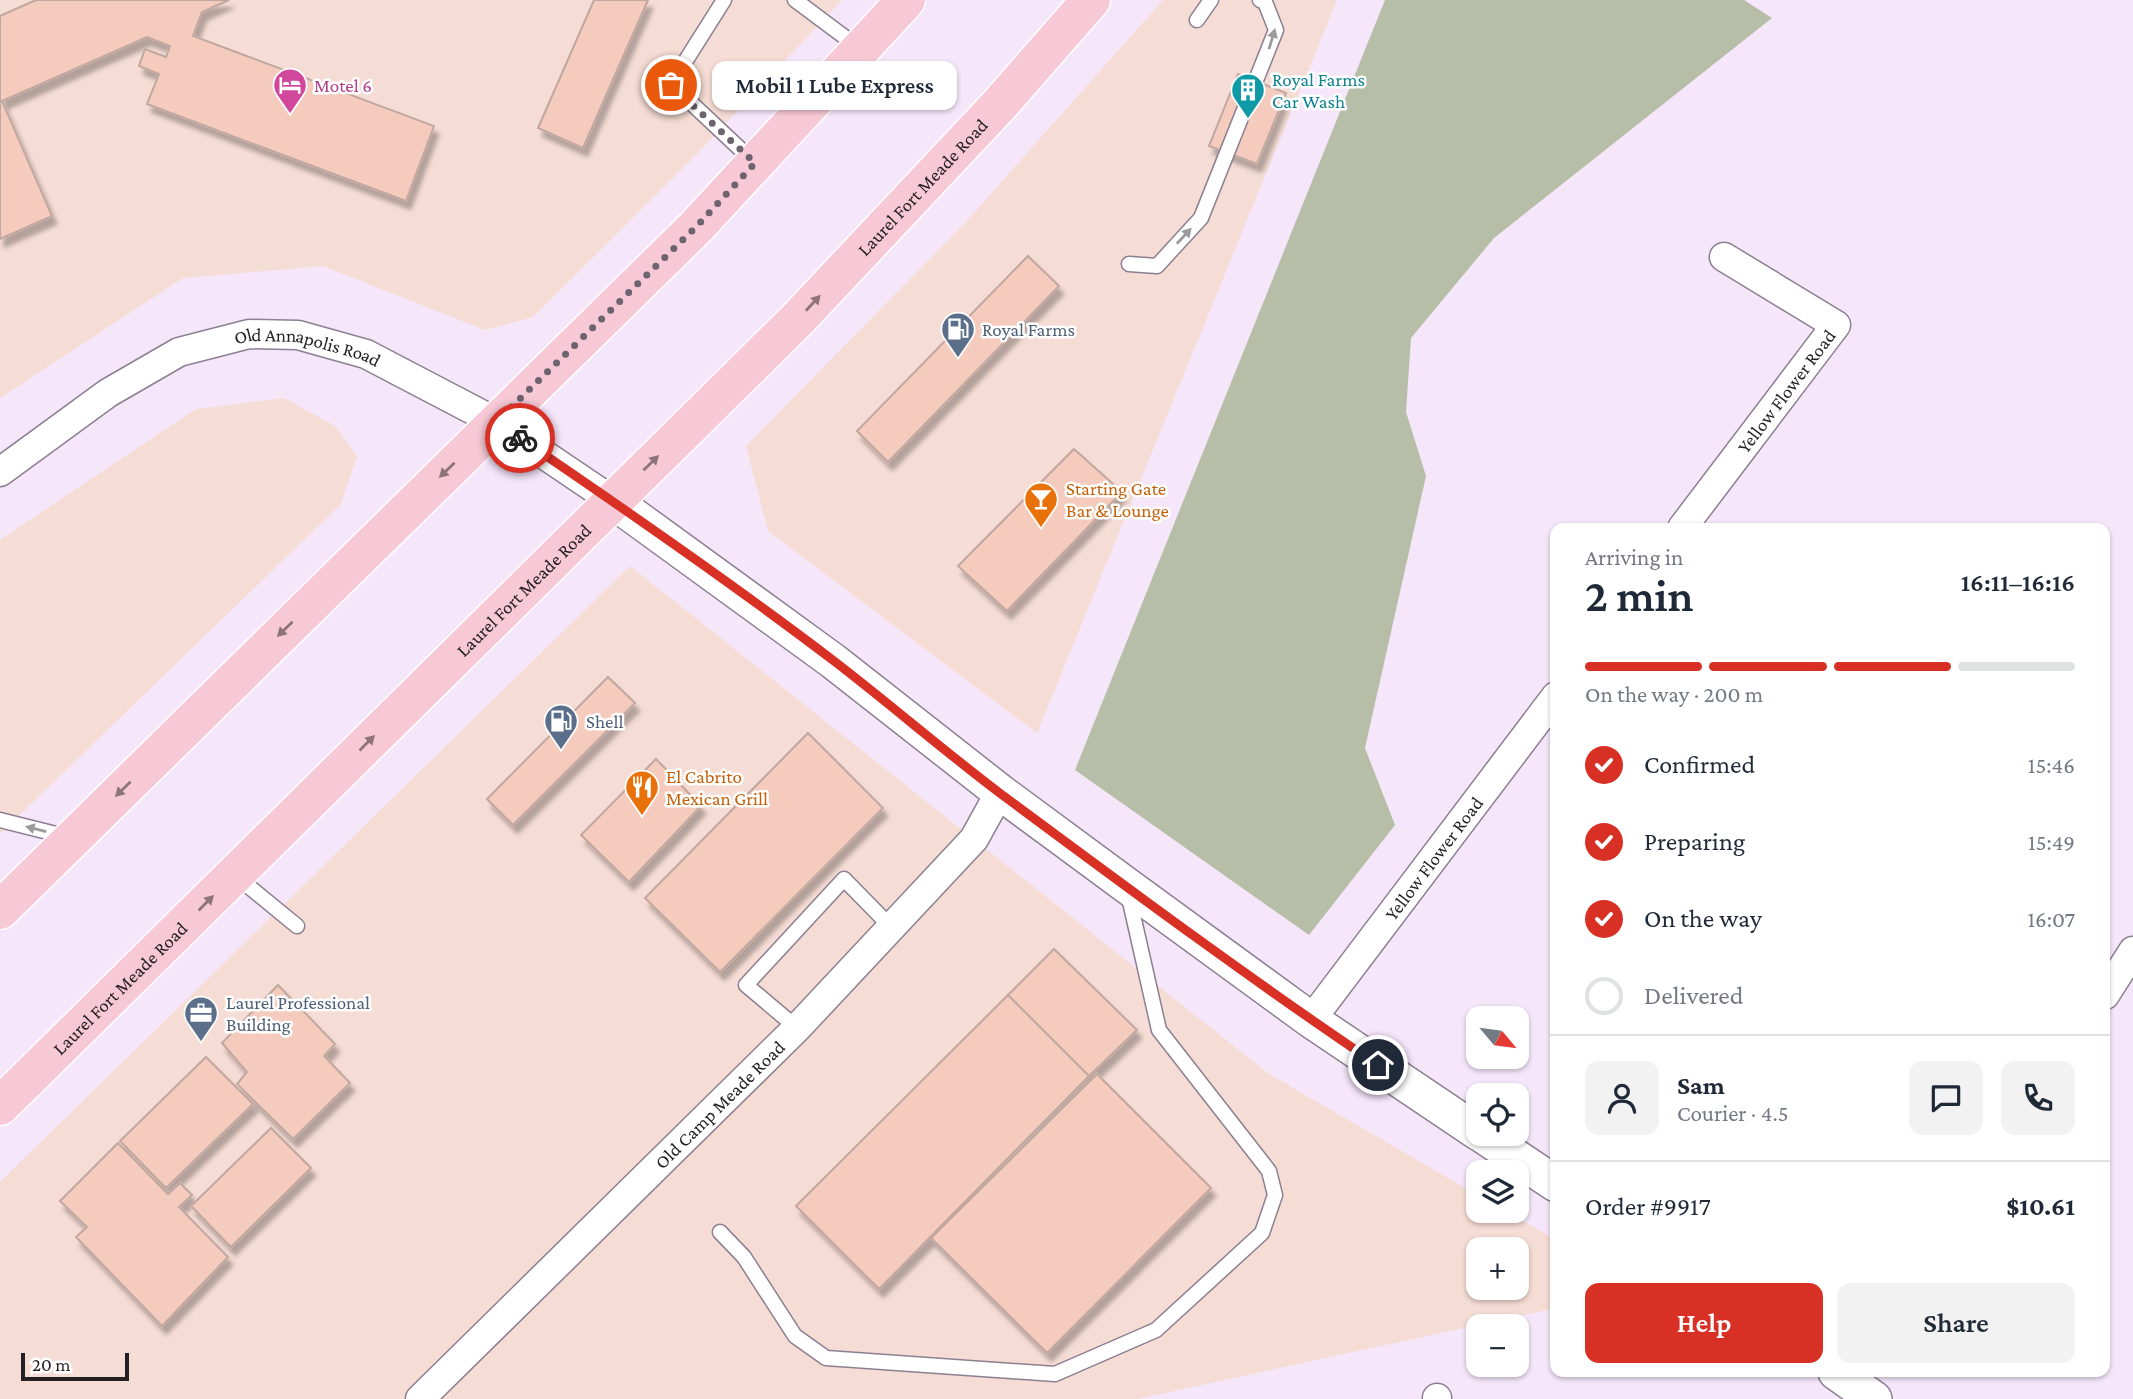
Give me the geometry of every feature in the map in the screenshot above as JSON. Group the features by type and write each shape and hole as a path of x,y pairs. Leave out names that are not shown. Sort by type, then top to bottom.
{"main road":[{"path":"0,909 696,227 906,0"},
{"name":"Laurel Fort Meade Road","path":"0,1106 797,320 1000,104 1091,0"}],"street":[{"name":"Yellow Flower Road","path":"1686,523 1836,325 1724,257"},
{"name":"Old Annapolis Road","path":"0,472 108,393 179,352 249,334 298,335 366,354 496,422 613,501"},
{"path":"613,501 833,661 1000,792 1126,885 1311,1020 1466,1124"},
{"name":"Yellow Flower Road","path":"1311,1020 1550,704"},
{"name":"Old Camp Meade Road","path":"420,1399 797,1028 974,839 1000,792"},
{"path":"2110,987 2133,951"},
{"path":"1499,1146 1550,1180"}],"lane":[{"path":"724,0 671,85 755,163"},
{"path":"795,0 861,49"},
{"path":"1197,20 1211,0"},
{"path":"1129,264 1157,266 1201,218 1276,30 1265,2 1260,0"},
{"path":"0,820 73,838"},
{"path":"235,875 297,926"},
{"path":"797,1028 746,985 844,879 891,927"},
{"path":"720,1232 744,1257 795,1336 826,1358 1055,1374 1156,1330 1262,1233 1275,1195 1269,1171 1159,1030 1126,885"}],"shaded area":[{"path":"0,0 842,0 694,157 533,317 485,330 323,266 183,278 0,398"},
{"path":"1163,0 1337,0 1037,733 768,531 746,446 965,223"},
{"path":"284,398 335,426 357,456 341,504 0,834 0,540 196,409"},
{"path":"630,566 1269,1074 1466,1188 1466,1223 1526,1223 1550,1237 1550,1309 1528,1314 1466,1314 1466,1328 1137,1399 0,1399 0,1182"}],"green space":[{"path":"1385,0 1744,0 1772,18 1494,238 1411,338 1406,412 1426,476 1365,748 1395,825 1309,935 1075,770"}],"building":[{"name":"Motel 6","path":"36,0 229,0 202,12 193,36 434,126 406,201 147,104 159,74 139,66 145,49 166,57 170,46 147,37 2,101 52,216 0,239 0,16"},
{"path":"594,0 648,0 583,148 538,128"},
{"name":"Royal Farms Car Wash","path":"1238,74 1286,93 1257,164 1209,146"},
{"name":"Royal Farms","path":"1028,256 1059,286 888,462 857,431"},
{"name":"Starting Gate Bar & Lounge","path":"1074,449 1122,492 1007,611 958,566"},
{"name":"Shell","path":"608,677 635,703 513,825 487,799"},
{"path":"808,733 883,808 720,972 645,898"},
{"path":"656,759 701,806 629,882 581,835"},
{"path":"1054,949 1137,1030 1089,1076 1008,995"},
{"path":"278,985 335,1044 324,1056 350,1083 293,1139 237,1084 247,1072 222,1043"},
{"path":"1008,995 1089,1076 879,1289 796,1206"},
{"path":"206,1057 253,1104 166,1188 120,1141"},
{"path":"1097,1074 1211,1188 1047,1353 931,1238"},
{"path":"271,1128 311,1168 231,1247 191,1206"},
{"path":"118,1143 168,1194 180,1183 192,1195 179,1207 228,1257 162,1326 76,1237 87,1227 60,1201"}],"way so far":[{"path":"520,438 496,422 696,227 755,163 671,85"}],"place":[{"name":"Mobil 1 Lube Express","path":"671,85"},
{"name":"Motel 6","path":"290,115"},
{"name":"Royal Farms Car Wash","path":"1248,120"},
{"name":"Royal Farms","path":"958,359"},
{"name":"Starting Gate Bar & Lounge","path":"1041,529"},
{"name":"Shell","path":"561,751"},
{"name":"El Cabrito Mexican Grill","path":"642,817"},
{"name":"Laurel Professional Building","path":"201,1043"}],"route":[{"path":"520,438 743,594 1000,792 1311,1020 1378,1065"}]}
